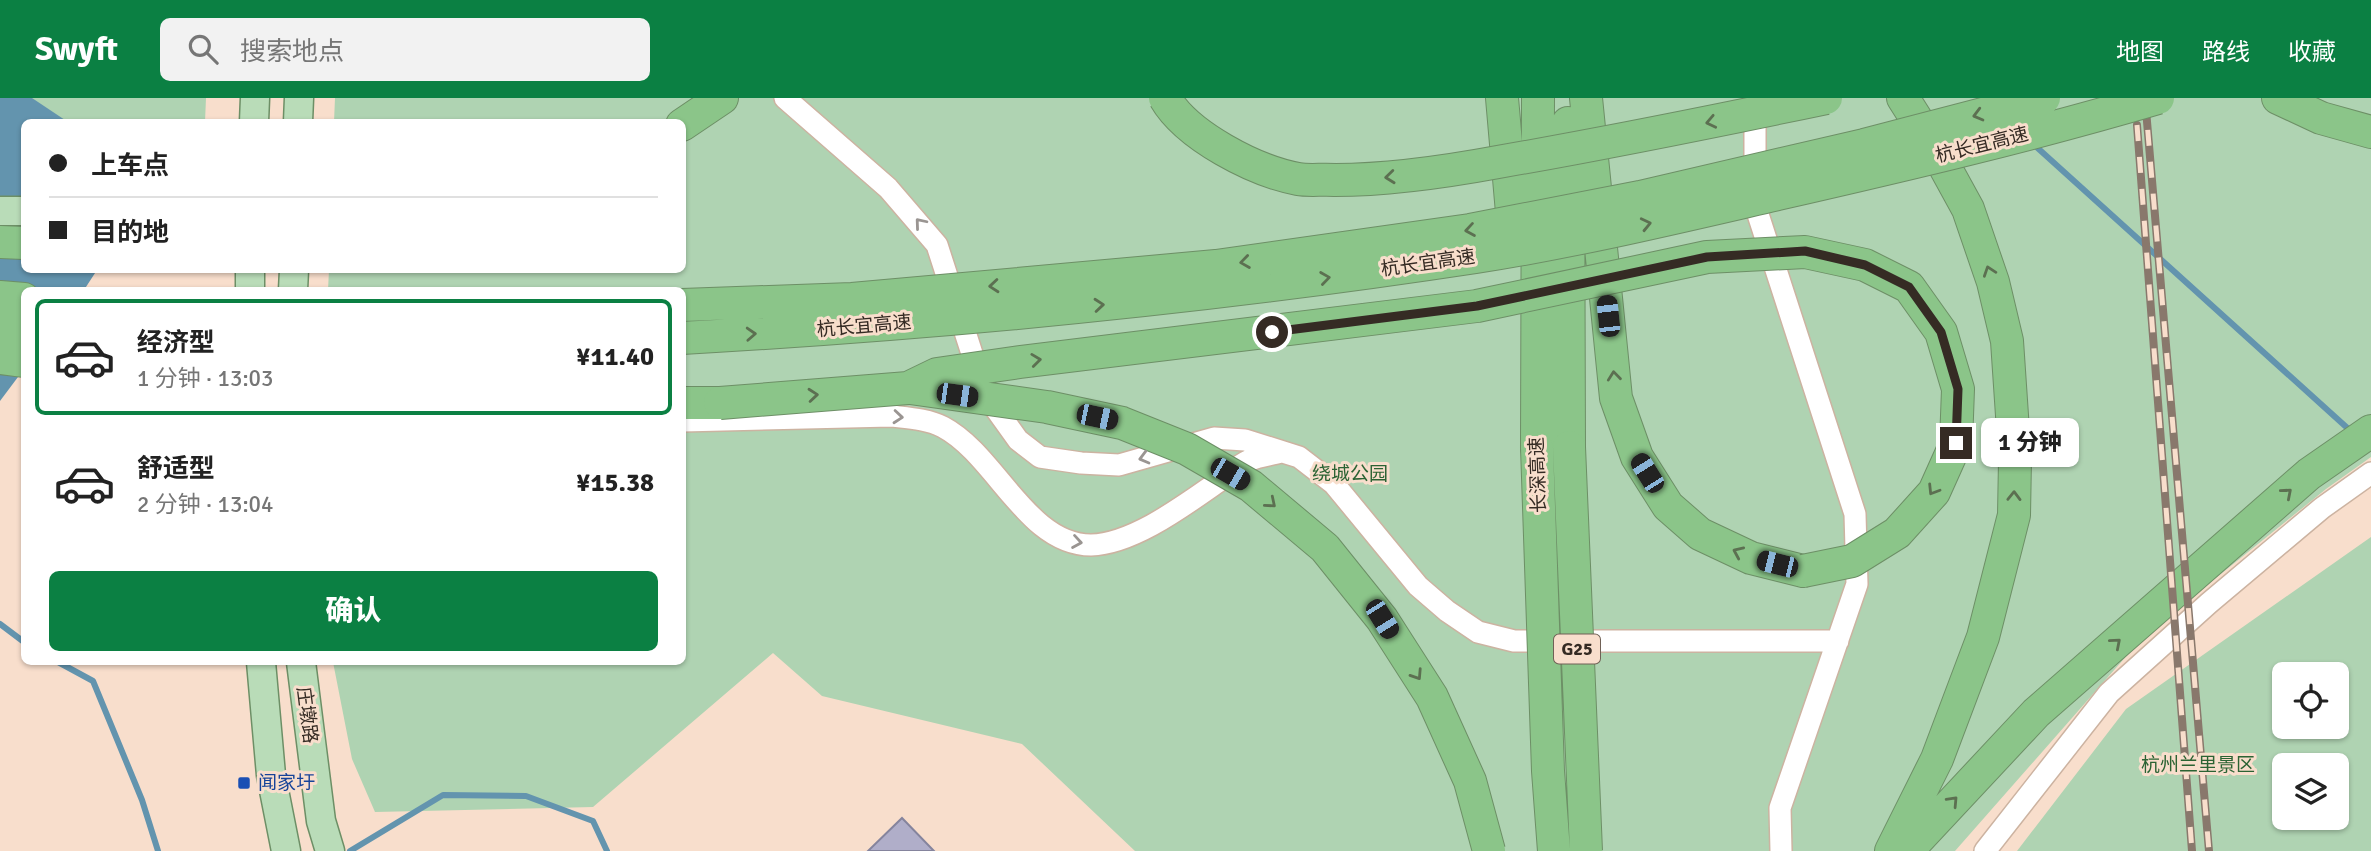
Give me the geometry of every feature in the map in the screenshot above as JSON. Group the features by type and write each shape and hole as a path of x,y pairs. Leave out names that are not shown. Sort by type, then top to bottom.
{"highway":[{"path":"686,122 722,98"},
{"path":"1165,98 1171,108 1209,142 1251,163 1298,179 1362,180 1447,171 1634,139 1825,98"},
{"path":"1502,98 1522,320 1537,433"},
{"name":"长深高速","path":"1538,98 1537,433 1548,771 1554,851"},
{"name":"长深高速","path":"1568,98 1569,447 1586,851"},
{"path":"908,387 937,374 1020,362 1477,306 1707,257 1805,251 1865,265 1909,287 1941,332 1958,389 1956,443 1934,492 1897,533 1852,561 1803,571 1751,558 1700,534 1668,506 1637,457 1616,398 1586,98"},
{"path":"1891,851 1937,759 1983,637 2014,515 2015,460 2007,341 1993,282 1968,209 1903,98"},
{"name":"杭长宜高速","path":"686,305 852,299 1216,266 1471,230 1653,194 1864,145 2045,98"},
{"name":"杭长宜高速","path":"686,338 849,328 1209,294 1479,256 1637,226 1872,173 2158,98"},
{"path":"2278,98 2321,118 2371,132"},
{"path":"0,242 21,243"},
{"path":"0,297 21,299"},
{"path":"0,328 21,330"},
{"path":"0,358 21,361"},
{"path":"686,403 720,403 908,387 1047,407 1122,423 1187,449 1251,486 1325,548 1382,619 1432,697 1470,781 1489,851"},
{"path":"1907,851 2036,713 2309,474 2371,431"}],"main road":[{"path":"254,119 255,98"},
{"path":"298,119 299,98"},
{"path":"0,211 21,211"},
{"path":"0,370 21,372"},
{"name":"庄墩路","path":"261,665 271,775 284,846"},
{"name":"庄墩路","path":"301,665 321,821 330,851"}],"street":[{"path":"785,98 888,188 937,245 985,394 1018,440 1040,457 1119,465 1214,438 1245,440 1299,457 1334,484 1418,586 1447,611 1478,632 1514,641 1838,641"},
{"path":"1755,98 1755,205 1855,514 1857,584 1780,808 1781,851"},
{"path":"686,421 891,416 942,426 968,444 1041,526 1063,540 1091,545 1126,537 1180,509 1248,460 1281,452"},
{"path":"1985,851 2109,693 2219,594 2322,508 2371,473"}],"green space":[{"path":"0,98 206,98 205,119 21,119"},
{"name":"绕城公园","path":"335,98 2371,98 2371,457 2326,489 2144,636 1955,851 1135,851 1022,744 822,696 773,653 593,807 375,812 352,759 334,665 686,665 686,287 328,287 329,273 686,273 686,119 334,119"},
{"name":"杭州兰里景区","path":"2371,537 2371,851 2017,851 2126,709"}],"water":[{"path":"0,98 32,98 64,119 21,119 21,273 95,273 86,287 21,287 21,373 0,401"}],"building":[{"path":"902,818 934,851 868,851"}],"waterway":[{"path":"2032,143 2354,434"},
{"path":"0,624 21,640"},
{"path":"64,665 93,681 142,800 158,851"},
{"path":"350,851 443,795 526,796 593,821 607,851"}],"railway":[{"path":"2145,98 2209,851"},
{"path":"2137,125 2192,851"}],"place":[{"name":"闻家圩","path":"244,783"}],"route":[{"path":"1272,332 1477,306 1707,257 1805,251 1865,265 1909,287 1941,332 1958,389 1956,443"}]}
